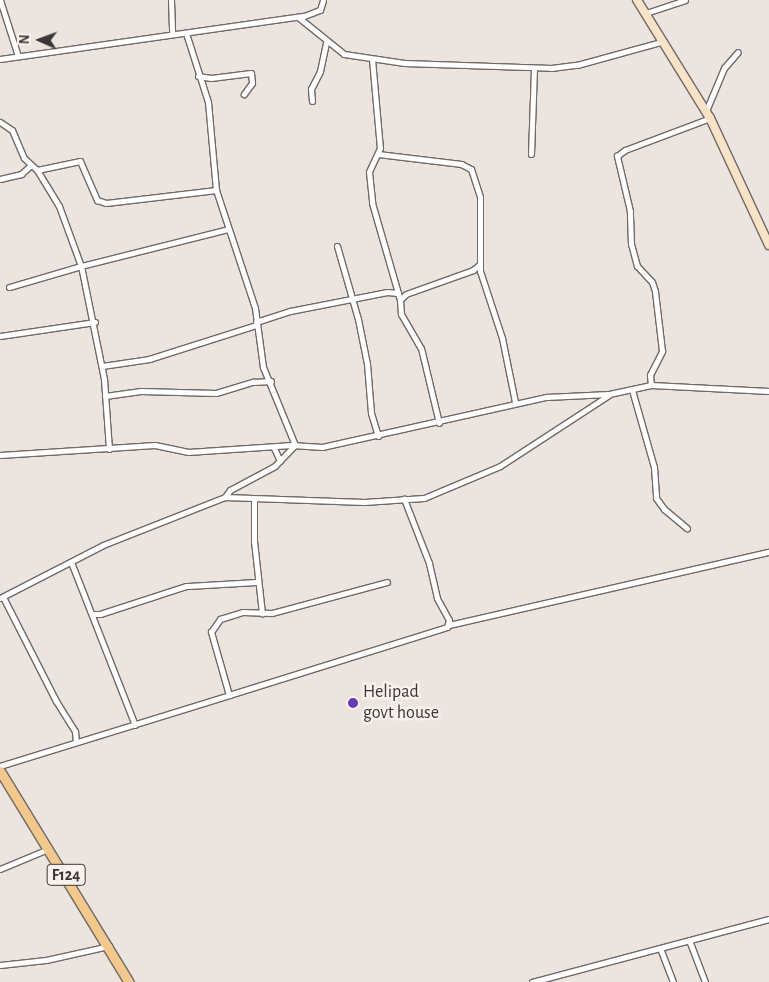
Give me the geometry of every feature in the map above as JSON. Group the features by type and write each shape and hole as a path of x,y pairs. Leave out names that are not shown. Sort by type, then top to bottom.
{"main road":[{"name":"F124","path":"0,771 109,946 129,982"}],"street":[{"path":"0,0 18,56"},
{"path":"171,0 172,34"},
{"path":"0,59 298,17 317,12 323,0"},
{"path":"637,0 708,115 769,245"},
{"path":"646,13 685,0"},
{"path":"298,17 326,42 344,54 372,59 534,68 577,65 664,42"},
{"path":"186,33 198,76 204,88 210,118 216,190 255,308 262,364 271,381 295,445"},
{"path":"312,101 311,89 320,71 326,42"},
{"path":"651,385 650,375 662,355 654,291 652,282 637,266 631,244 630,211 616,156 620,152 708,115 724,68 738,52"},
{"path":"372,59 378,111 378,154 369,172 371,200 399,296 402,314 421,348 439,423"},
{"path":"531,154 534,68"},
{"path":"198,76 211,78 251,72 252,83 244,94"},
{"path":"204,88 211,78"},
{"path":"0,122 12,130 21,154 37,170 65,219 81,266 95,322 102,366 109,449"},
{"path":"378,154 461,164 471,169 480,197 480,273 502,338 515,402"},
{"path":"37,170 80,161 97,200 106,203 216,190"},
{"path":"0,180 21,174 31,166"},
{"path":"9,287 204,232 228,229"},
{"path":"337,246 367,364 371,413 378,436"},
{"path":"387,292 399,296 406,294 473,270 479,265"},
{"path":"473,270 480,273"},
{"path":"102,366 149,359 290,311 352,301 387,292 395,287"},
{"path":"0,336 95,322"},
{"path":"105,396 141,391 216,393 253,382 271,381"},
{"path":"0,455 155,446 188,452 224,451 241,447 274,448 295,445 322,447 378,436 411,426 439,423 515,402 564,395 610,394 651,385 769,391"},
{"path":"632,390 654,468 656,498 664,510 687,528"},
{"path":"76,742 75,731 56,701 2,598 135,531 224,497 364,502 424,498 500,466 610,394"},
{"path":"224,497 230,490 280,462 295,445"},
{"path":"274,448 280,462"},
{"path":"254,498 258,582 262,614"},
{"path":"404,500 449,625"},
{"path":"0,766 438,632 449,625 769,552"},
{"path":"71,562 135,725"},
{"path":"92,614 100,614 186,586 258,582"},
{"path":"229,695 212,628 230,615 262,614 327,600 387,582"},
{"path":"95,622 100,614"},
{"path":"0,869 49,848"},
{"path":"532,982 769,919"},
{"path":"689,940 705,982"},
{"path":"0,965 56,958 109,946"},
{"path":"660,948 673,982"}],"place":[{"name":"Helipad govt house","path":"353,703"}]}
